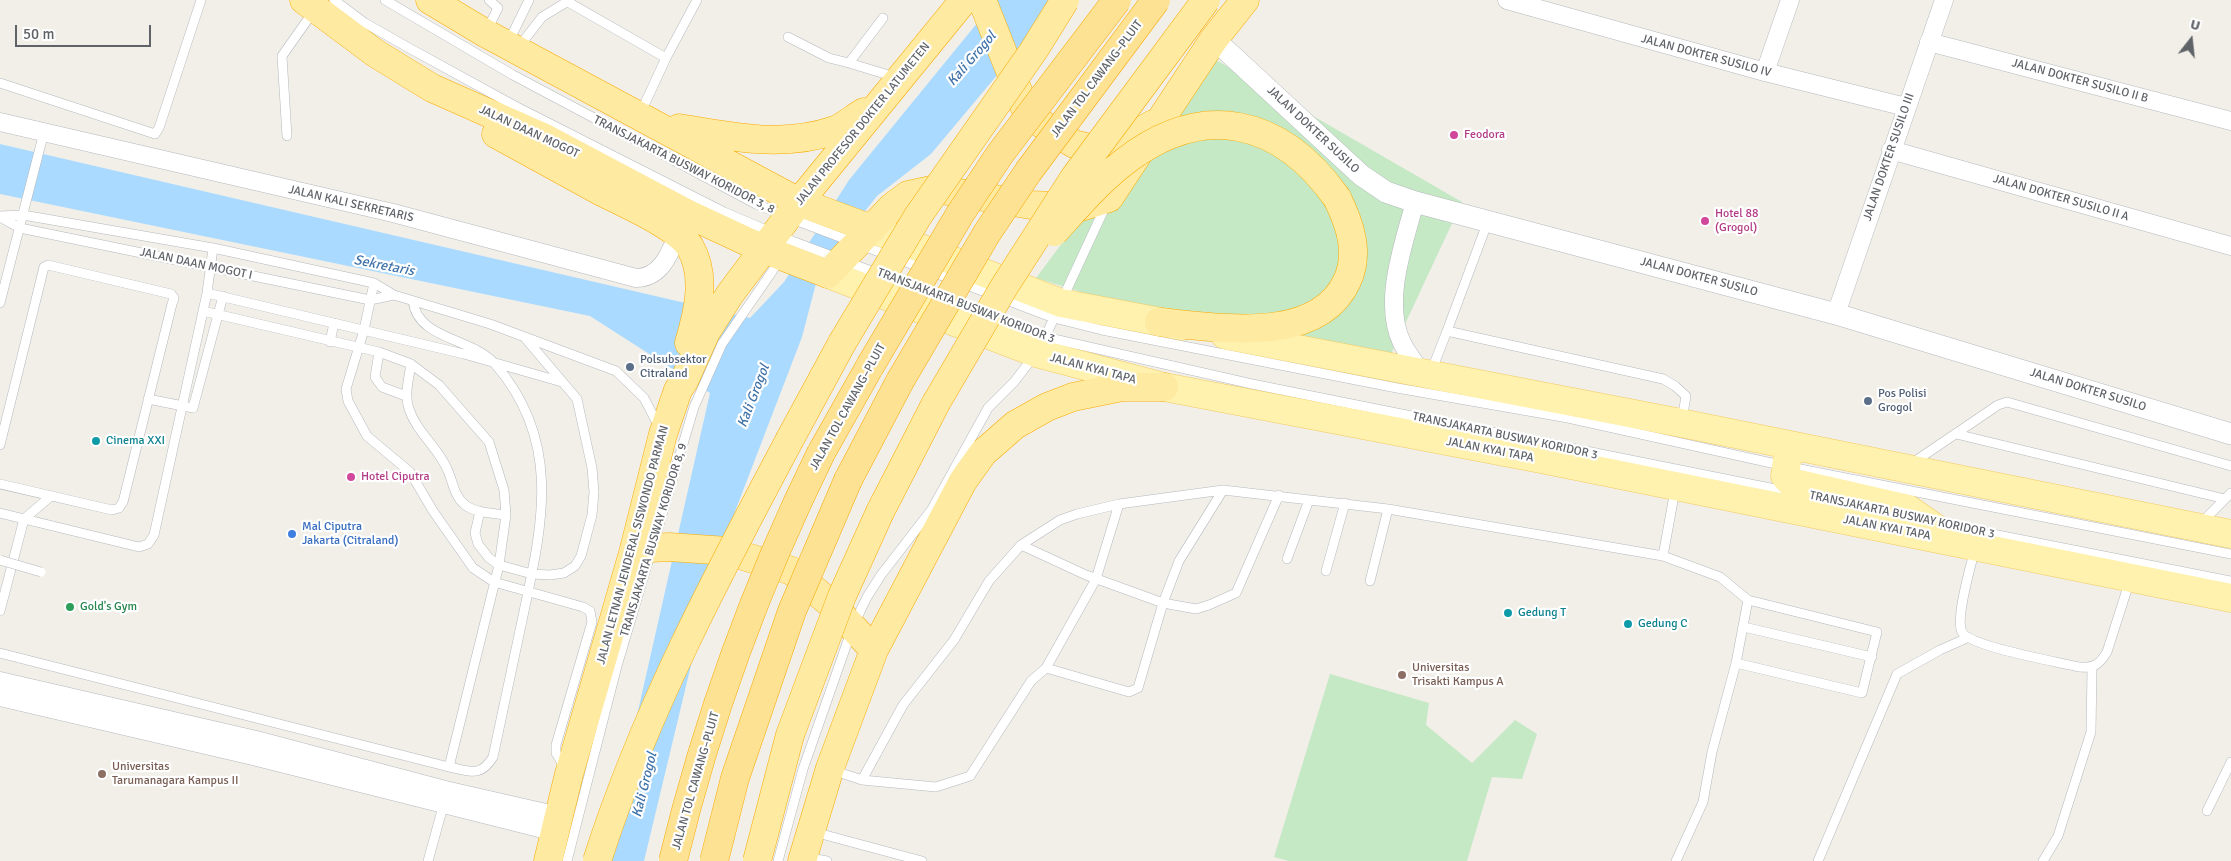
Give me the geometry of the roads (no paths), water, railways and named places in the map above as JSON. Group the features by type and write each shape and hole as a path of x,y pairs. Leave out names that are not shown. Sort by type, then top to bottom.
{"highway":[{"path":"597,861 634,756 660,694 733,547 816,389 918,216 1034,50 1065,0"},
{"name":"JALAN TOL CAWANG–PLUIT","path":"674,861 688,802 734,657 787,522 821,453 960,214 1000,154 1117,0"},
{"name":"JALAN TOL CAWANG–PLUIT","path":"714,861 735,778 792,611 848,480 920,344 987,233 1028,172 1156,0"},
{"path":"757,861 790,735 842,596 907,457 953,373 1004,287 1074,178 1206,0"},
{"path":"846,250 892,207 908,195 936,189 1030,205 1081,207 1109,198 1214,39 1245,0"},
{"path":"432,88 483,127 678,234 688,244 723,303 793,234 648,119 503,43 434,1"},
{"name":"JALAN PROFESOR DOKTER LATUMETEN","path":"793,234 892,89 977,2"},
{"path":"977,2 1024,106 1042,124 1074,144 1090,148 1114,147 1159,120"},
{"name":"JALAN DAAN MOGOT","path":"318,3 375,53 432,88 545,138 690,214 793,234"},
{"path":"648,119 734,138 789,141 836,130 892,89"},
{"path":"1004,287 1095,187 1125,161 1166,136 1203,126 1233,126 1258,131 1284,143 1308,162 1337,198 1352,235 1354,256 1351,274 1343,291 1331,305 1315,316 1295,323 1219,328 1159,322"},
{"name":"JALAN KYAI TAPA","path":"793,234 846,250"},
{"name":"JALAN KYAI TAPA","path":"793,234 846,250"},
{"name":"JALAN LETNAN JENDERAL SISWONDO PARMAN","path":"548,861 569,774 651,549 663,434 723,303"},
{"path":"804,854 830,768 874,650 963,481 996,440 1015,425 1047,407 1073,397 1122,387 1164,387"},
{"path":"651,549 727,551 792,571 831,604 874,650"}],"main road":[{"name":"JALAN KYAI TAPA","path":"846,250 1057,310 1159,322 1681,423 1787,455 1905,468 2231,534"},
{"name":"JALAN KYAI TAPA","path":"846,250 1040,345 1164,387 1676,486 2231,598"},
{"path":"1787,455 1785,476 1790,482 1903,507 1965,544"}],"street":[{"name":"JALAN DOKTER SUSILO IV","path":"1507,0 1765,72 1906,107"},
{"path":"1765,72 1790,0"},
{"name":"JALAN DOKTER SUSILO III","path":"1836,314 1944,0"},
{"name":"JALAN DOKTER SUSILO","path":"1214,39 1361,175 1386,192 1415,202 1836,314 2231,434"},
{"name":"JALAN DOKTER SUSILO II B","path":"1929,42 2231,121"},
{"name":"JALAN KALI SEKRETARIS","path":"0,122 43,137 393,213 636,278 645,278 654,274 664,263 678,234"},
{"name":"JALAN DOKTER SUSILO II A","path":"1891,150 2231,246"},
{"path":"1415,202 1398,266 1395,290 1395,322 1402,342 1426,373"},
{"path":"0,681 445,797 557,824"},
{"path":"0,697 255,748"}],"lane":[{"path":"0,83 155,134 159,128 201,0"},
{"name":"TRANSJAKARTA BUSWAY KORIDOR 3, 8","path":"385,0 513,75 729,191 793,234"},
{"path":"489,0 498,8 503,43"},
{"path":"503,43 529,0"},
{"path":"648,119 666,58 697,0"},
{"path":"503,43 569,1 666,58"},
{"path":"287,136 282,56 318,3"},
{"name":"TRANSJAKARTA BUSWAY KORIDOR 3, 8","path":"318,3 365,24 515,106 679,190 793,234"},
{"path":"849,63 884,18"},
{"path":"788,37 829,58 849,63 892,89"},
{"path":"0,303 43,137"},
{"path":"922,861 804,854 803,769 853,626 881,575 932,509 988,408 1014,382 1040,345 1109,198"},
{"name":"JALAN DAAN MOGOT I","path":"0,217 24,211 213,248 374,283 394,296 524,337 616,371 644,398 663,434"},
{"name":"JALAN DAAN MOGOT I","path":"0,217 20,228 210,268 370,300 394,296"},
{"path":"1426,373 1447,331 1488,221"},
{"path":"0,515 139,547 148,544 154,535 207,293 213,248"},
{"path":"0,445 42,272 48,265 171,294 174,298 123,502 119,508 112,510 0,484"},
{"path":"374,283 364,330 357,347 346,390 348,401 367,436 410,472 452,540 473,568 494,582 583,607 590,611 592,616 556,745 556,753 569,774"},
{"path":"207,293 364,330 562,382"},
{"path":"148,400 190,409 195,406 223,296"},
{"path":"0,653 449,767 478,772 486,768 493,757 532,574 542,519 542,469 536,443 519,399 494,364 470,345 428,327 419,320 413,301"},
{"name":"TRANSJAKARTA BUSWAY KORIDOR 8, 9","path":"567,861 617,666 651,549 684,389 722,344 723,303"},
{"name":"TRANSJAKARTA BUSWAY KORIDOR 3","path":"1057,310 1388,386 1787,455 2231,554"},
{"path":"203,311 379,352 412,364 439,386 489,442 504,490 506,515 498,565 449,767"},
{"path":"330,342 334,323"},
{"path":"1447,331 1662,379 1676,386 1686,396 1681,423"},
{"path":"480,511 475,533 478,544 489,558 498,565 532,574 550,576 564,573 575,566 581,556 592,515 594,492 592,468 580,413 576,398 542,355 524,337"},
{"name":"TRANSJAKARTA BUSWAY KORIDOR 3","path":"1040,345 1252,384 2231,581"},
{"path":"379,352 375,377 382,387 406,396"},
{"path":"412,364 406,396 408,409 417,426 443,460 456,494 463,503 480,511 506,515"},
{"path":"1905,468 1998,405 2007,402 2231,466"},
{"path":"1956,434 2228,496"},
{"path":"963,481 966,445"},
{"path":"1663,556 1676,486"},
{"path":"1046,668 1134,691 1138,688 1163,603 1179,561 1223,490"},
{"path":"862,780 903,705 954,640 989,581 1022,545 1060,520 1119,504 1223,490 1388,509 1663,556 1720,577 1748,600 1877,632 1862,693 1736,663"},
{"path":"1022,545 1096,579 1163,603 1196,609 1236,593 1279,495"},
{"path":"0,611 24,519 51,496"},
{"path":"2196,527 2228,496"},
{"path":"1287,559 1309,500"},
{"path":"1326,571 1345,503"},
{"path":"830,768 862,780 936,786 970,776 1030,682 1046,668 1096,579 1119,504"},
{"path":"1370,581 1388,509"},
{"path":"1965,544 1961,631 1968,638 1987,646 2092,668 2101,662 2107,652 2130,577"},
{"path":"0,560 41,572"},
{"path":"1676,861 1703,802 1712,752 1736,663 1748,600"},
{"path":"1744,627 1872,658"},
{"path":"1818,861 1897,674 1940,650 1968,638"},
{"path":"2043,861 2058,836 2091,732 2092,668"},
{"path":"2207,811 2231,762"},
{"path":"428,861 445,797"}],"water":[{"path":"996,0 1060,0 931,154 877,196 820,268 802,337 726,535 693,657 644,861 604,861 710,393 590,316 0,194 0,144 750,318 784,282 849,180"}],"place":[{"name":"Feodora","path":"1454,135"},
{"name":"Hotel 88 (Grogol)","path":"1705,221"},
{"name":"Polsubsektor Citraland","path":"630,367"},
{"name":"Pos Polisi Grogol","path":"1868,401"},
{"name":"Cinema XXI","path":"96,441"},
{"name":"Hotel Ciputra","path":"351,477"},
{"name":"Mal Ciputra Jakarta (Citraland)","path":"292,534"},
{"name":"Gold's Gym","path":"70,607"},
{"name":"Gedung T","path":"1508,613"},
{"name":"Gedung C","path":"1628,624"},
{"name":"Universitas Trisakti Kampus A","path":"1402,675"},
{"name":"Universitas Tarumanagara Kampus II","path":"102,774"}],"water label":[{"name":"Kali Grogol","path":"972,59"},
{"name":"Sekretaris","path":"384,266"},
{"name":"Kali Grogol","path":"754,396"},
{"name":"Kali Grogol","path":"645,785"}]}
